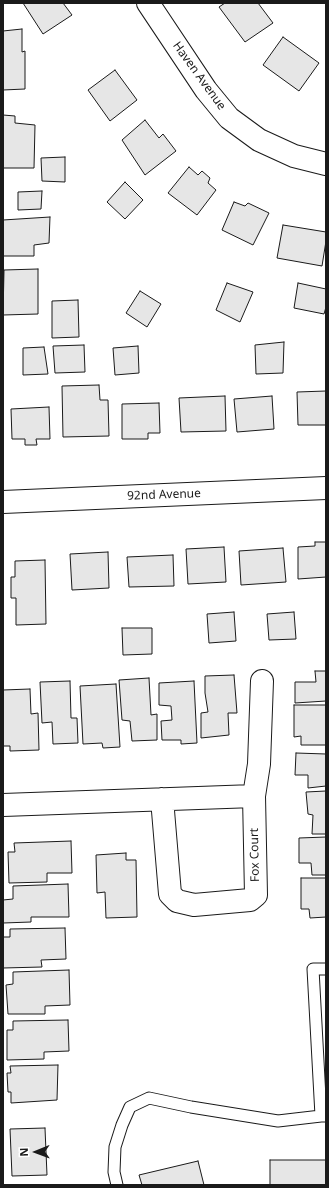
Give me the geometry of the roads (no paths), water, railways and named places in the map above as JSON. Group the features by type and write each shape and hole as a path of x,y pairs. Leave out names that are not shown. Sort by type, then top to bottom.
{"street":[{"name":"Haven Avenue","path":"148,3 206,90 230,118 259,140 294,156 326,164"},
{"name":"92nd Avenue","path":"3,502 326,488"},
{"name":"Fox Court","path":"162,799 170,894 177,901 194,905 250,900 256,895 254,796 259,764 262,681"},
{"path":"3,805 254,796"}],"lane":[{"path":"117,1185 114,1172 115,1147 122,1125 130,1107 149,1098 191,1107 278,1121 323,1116 321,1045 313,969 326,969"}]}
